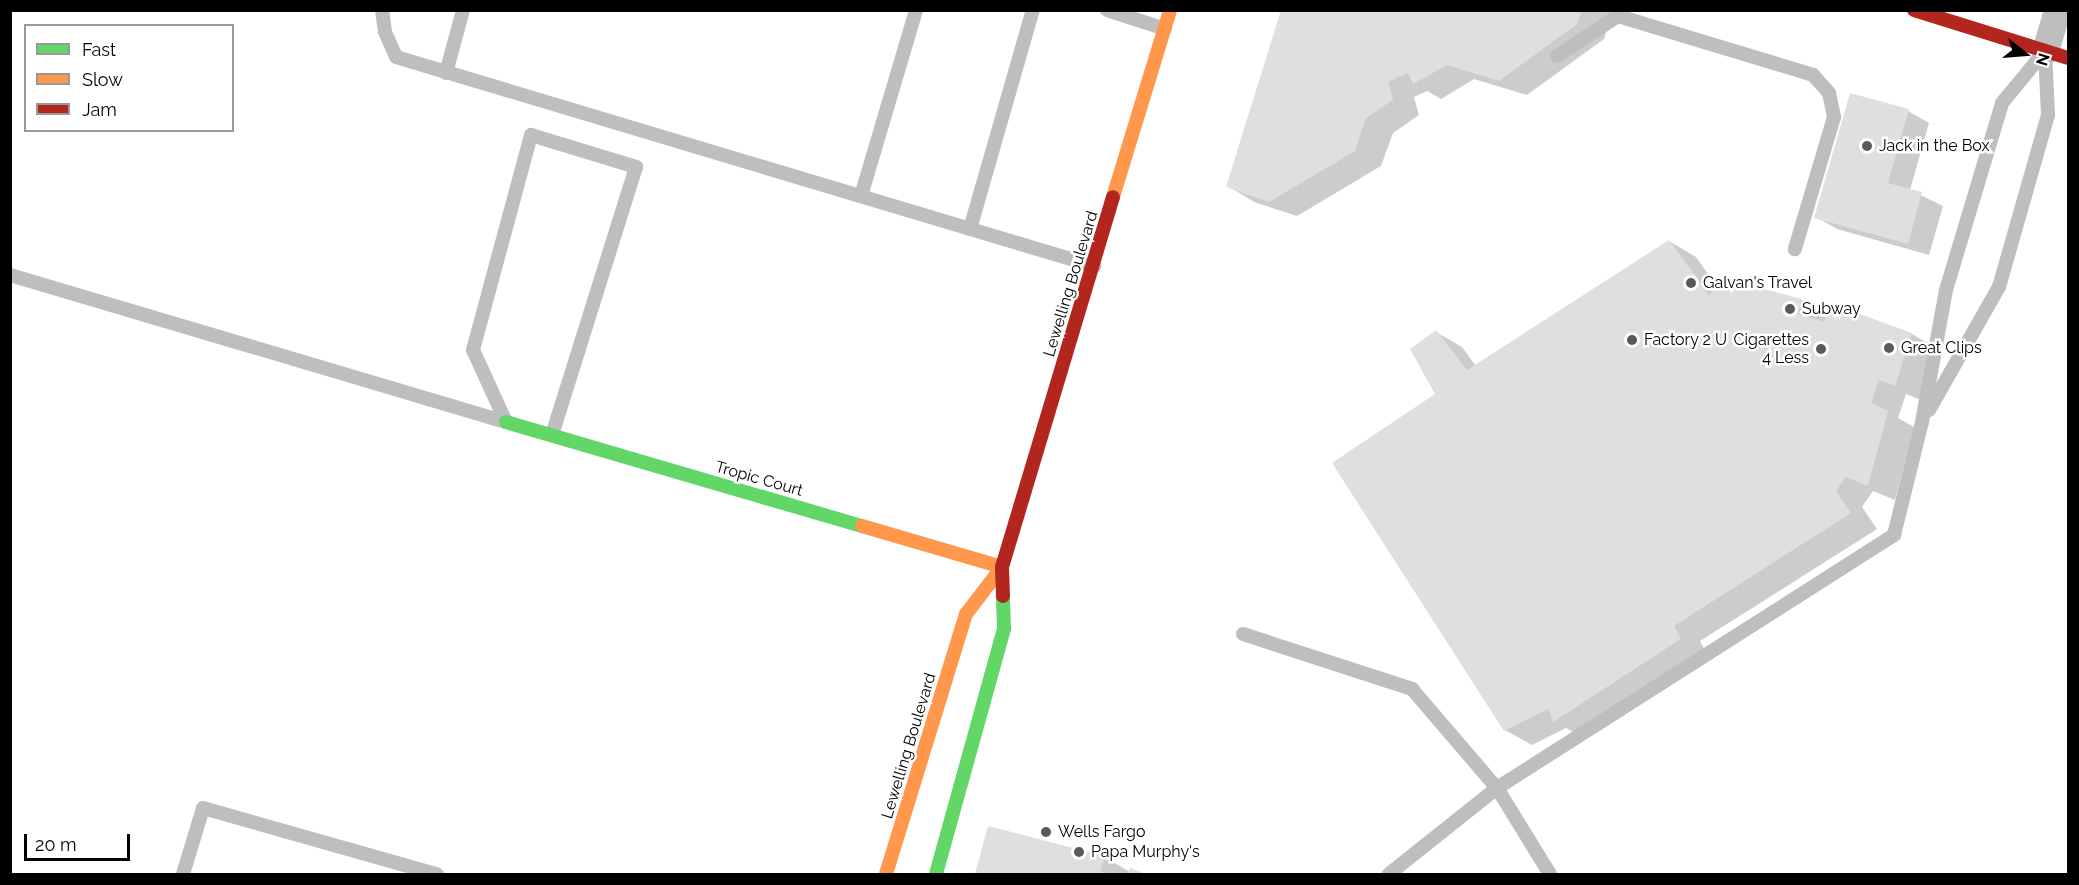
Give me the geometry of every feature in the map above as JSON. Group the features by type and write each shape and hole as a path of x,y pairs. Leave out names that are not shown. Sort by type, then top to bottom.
{"main road":[{"name":"Lewelling Boulevard","path":"936,874 1004,628 1002,567 1170,10"},
{"path":"1914,10 2057,54"},
{"name":"Tropic Court","path":"506,422 1002,567"},
{"name":"Lewelling Boulevard","path":"886,874 966,614 1002,567"}],"street":[{"path":"2057,10 2057,54"}],"lane":[{"path":"382,10 385,32 396,57 1094,266"},
{"path":"446,73 463,10"},
{"path":"861,196 916,10"},
{"path":"970,229 1033,10"},
{"path":"1107,10 1165,29"},
{"path":"1557,56 1618,16 1813,75 1828,93 1834,117 1795,249"},
{"path":"1389,874 1497,788 1894,535 1922,422 1946,290 2002,103 2057,54"},
{"path":"1922,422 1999,287 2048,115 2057,54"},
{"path":"506,422 473,350 531,135 636,167 552,436"},
{"path":"10,275 506,422"},
{"path":"1243,634 1412,689 1497,788 1550,874"},
{"path":"183,874 204,808 437,874"}],"building":[{"path":"1281,10 1582,10 1577,24 1499,81 1447,65 1413,84 1408,73 1388,82 1393,100 1366,118 1355,151 1269,202 1226,187"},
{"name":"Jack in the Box","path":"1850,93 1909,109 1888,183 1922,192 1908,244 1814,218"},
{"path":"1669,240 1709,295 1725,279 1802,299 1798,314 1824,322 1830,303 1912,333 1895,386 1879,380 1871,403 1888,411 1868,486 1846,477 1836,491 1851,513 1674,626 1681,639 1553,722 1548,709 1504,731 1332,463 1435,394 1410,349 1436,330 1467,370"},
{"path":"988,826 1105,856 1100,871 1109,874 975,874"},
{"path":"1130,868 1146,874 1127,874"}],"traffic: fast":[{"path":"506,422 862,526"},
{"path":"936,874 1004,628 1003,596"}],"traffic: slow":[{"path":"1113,197 1170,10"},
{"path":"862,526 1002,567"},
{"path":"886,874 966,614 1002,567"}],"traffic: jam":[{"path":"1914,10 2068,58"},
{"path":"1003,596 1002,567 1113,197"}],"place":[{"name":"Jack in the Box","path":"1867,146"},
{"name":"Galvan's Travel","path":"1691,283"},
{"name":"Subway","path":"1790,309"},
{"name":"Factory 2 U","path":"1632,340"},
{"name":"Great Clips","path":"1889,348"},
{"name":"Cigarettes 4 Less","path":"1821,349"},
{"name":"Wells Fargo","path":"1046,832"},
{"name":"Papa Murphy's","path":"1079,852"}]}
